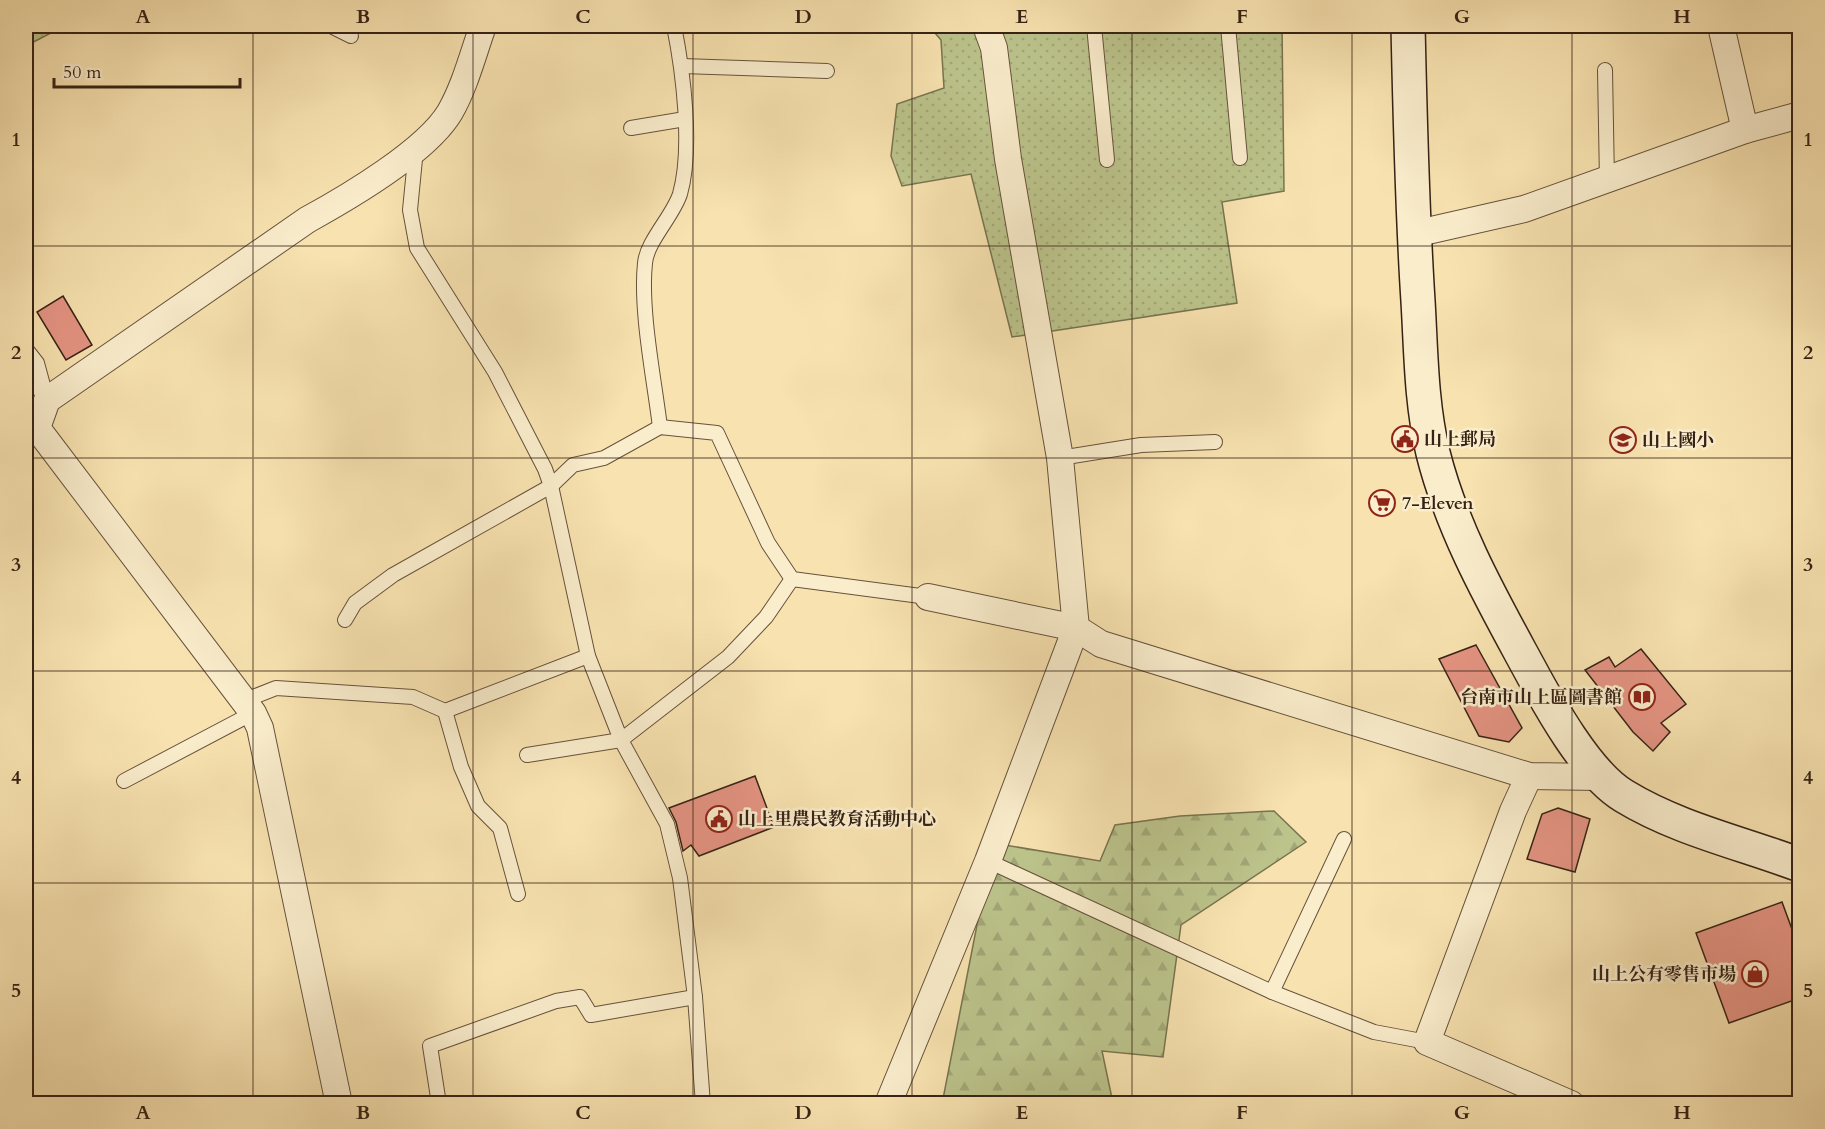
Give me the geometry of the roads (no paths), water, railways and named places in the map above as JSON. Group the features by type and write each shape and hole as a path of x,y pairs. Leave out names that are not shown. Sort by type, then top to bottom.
{"main road":[{"path":"1408,26 1414,234 1425,413 1433,453 1452,515 1492,601 1546,699 1599,777 1623,796 1695,829 1800,865"}],"street":[{"path":"339,1104 260,728 248,707 37,428 47,400 298,226 345,199 416,149 449,113 483,26"},
{"path":"888,1104 988,861 1076,628 1060,458 1008,159 994,48 986,26"},
{"path":"1721,26 1745,130"},
{"path":"1414,234 1524,209 1607,182 1745,130 1800,115"},
{"path":"928,597 1076,628 1101,644 1529,776 1599,777"},
{"path":"1529,776 1513,811 1428,1042 1571,1104"}],"lane":[{"path":"331,26 351,36"},
{"path":"660,427 644,286 645,259 680,194 685,119 682,66 674,26"},
{"path":"1094,26 1107,160"},
{"path":"1228,26 1240,158"},
{"path":"682,66 827,72"},
{"path":"1605,70 1607,182"},
{"path":"631,128 685,119"},
{"path":"416,149 410,210 417,248 495,372 551,486 588,656 621,740 667,824 680,878 695,997 703,1104"},
{"path":"26,349 37,363 47,400"},
{"path":"26,373 47,400"},
{"path":"345,620 355,603 393,575 551,486 573,465 604,458 660,427 717,434 768,543 792,579 928,597"},
{"path":"1060,458 1141,445 1215,442"},
{"path":"527,755 621,740 728,657 766,617 792,579"},
{"path":"124,781 276,688 413,697 444,711 588,656"},
{"path":"444,711 461,767 478,806 500,828 518,894"},
{"path":"1272,992 1344,839"},
{"path":"988,861 1272,992 1374,1032 1428,1042"},
{"path":"439,1104 430,1046 556,1001 580,997 591,1015 695,997"}],"place":[{"name":"山上郵局","path":"1405,439"},
{"name":"山上國小","path":"1623,440"},
{"name":"7-Eleven","path":"1382,503"},
{"name":"台南市山上區圖書館","path":"1642,697"},
{"name":"山上里農民教育活動中心","path":"719,819"},
{"name":"山上公有零售市場","path":"1755,974"}]}
